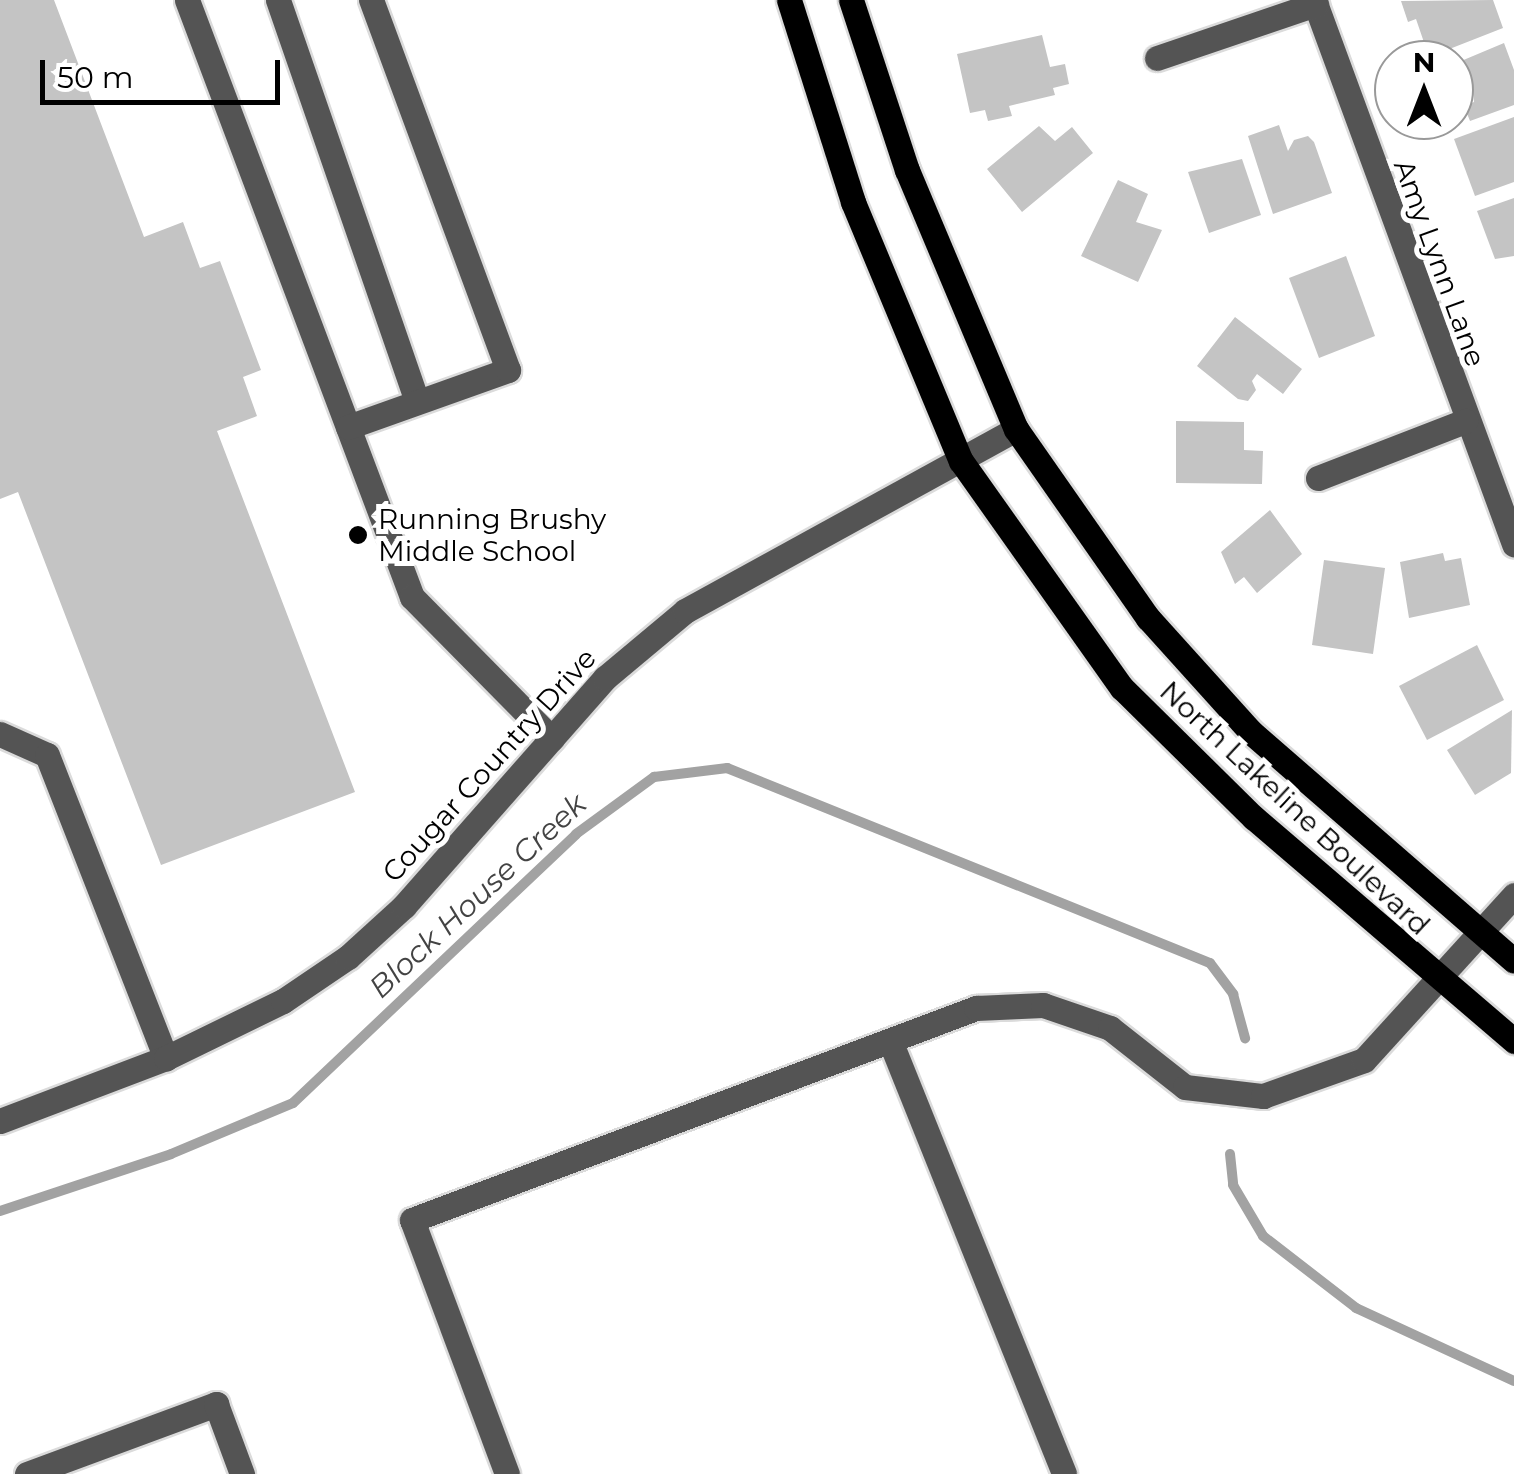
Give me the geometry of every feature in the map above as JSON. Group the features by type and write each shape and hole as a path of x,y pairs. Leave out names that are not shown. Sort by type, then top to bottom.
{"main road":[{"name":"North Lakeline Boulevard","path":"789,0 852,202 960,460 1122,688 1254,818 1514,1041"},
{"name":"North Lakeline Boulevard","path":"851,0 907,170 1016,429 1148,618 1252,733 1514,961"}],"street":[{"path":"186,0 412,597 552,739"},
{"path":"278,0 417,402"},
{"path":"348,427 508,370 371,0"},
{"path":"1157,58 1315,2"},
{"name":"Amy Lynn Lane","path":"1315,2 1465,421 1514,544"},
{"path":"1318,478 1465,421"},
{"name":"Cougar Country Drive","path":"0,1121 166,1058 284,1001 348,957 454,853 604,678 685,611 1016,429"},
{"path":"0,734 47,754 166,1058"},
{"path":"507,1474 412,1220 976,1008 1043,1005 1110,1028 1185,1087 1263,1096 1364,1060 1514,895"},
{"path":"891,1043 1064,1474"},
{"path":"27,1474 216,1404 242,1474"}],"building":[{"path":"0,0 54,0 144,237 183,222 200,268 220,261 261,370 243,377 257,416 217,431 355,792 161,865 18,492 0,499"},
{"path":"1493,0 1503,28 1472,40 1423,40 1416,19 1408,22 1401,1"},
{"path":"1042,35 1050,67 1065,64 1069,84 1053,88 1055,95 1009,106 1012,116 988,121 985,110 970,113 957,54"},
{"path":"1504,43 1514,70 1514,105 1474,120 1474,102 1474,56"},
{"path":"1514,117 1514,182 1475,196 1454,140 1474,140 1474,132"},
{"path":"1279,125 1288,151 1294,140 1308,136 1314,142 1332,193 1273,214 1248,136"},
{"path":"1039,126 1055,141 1072,127 1093,153 1022,212 987,169"},
{"path":"1242,159 1261,215 1209,233 1188,172"},
{"path":"1118,180 1148,194 1136,222 1162,230 1138,282 1081,256"},
{"path":"1514,198 1514,256 1495,259 1477,211"},
{"path":"1346,256 1375,336 1319,358 1289,278"},
{"path":"1235,317 1302,369 1283,394 1257,374 1252,381 1256,390 1248,401 1238,399 1197,366"},
{"path":"1176,421 1244,422 1244,450 1263,451 1262,484 1176,483"},
{"path":"1270,510 1302,554 1257,593 1244,577 1235,584 1221,552"},
{"path":"1443,553 1445,561 1461,558 1470,605 1409,618 1400,562"},
{"path":"1324,560 1385,568 1373,654 1312,645"},
{"path":"1477,645 1504,700 1427,740 1399,686"},
{"path":"1512,710 1511,773 1475,795 1447,750"}],"waterway":[{"name":"Block House Creek","path":"0,1211 171,1154 293,1103 576,834 654,777 727,768 1210,963 1233,994 1245,1038"},
{"name":"Block House Creek","path":"1230,1154 1233,1185 1263,1236 1356,1308 1514,1381"}],"place":[{"name":"Running Brushy Middle School","path":"358,535"}]}
